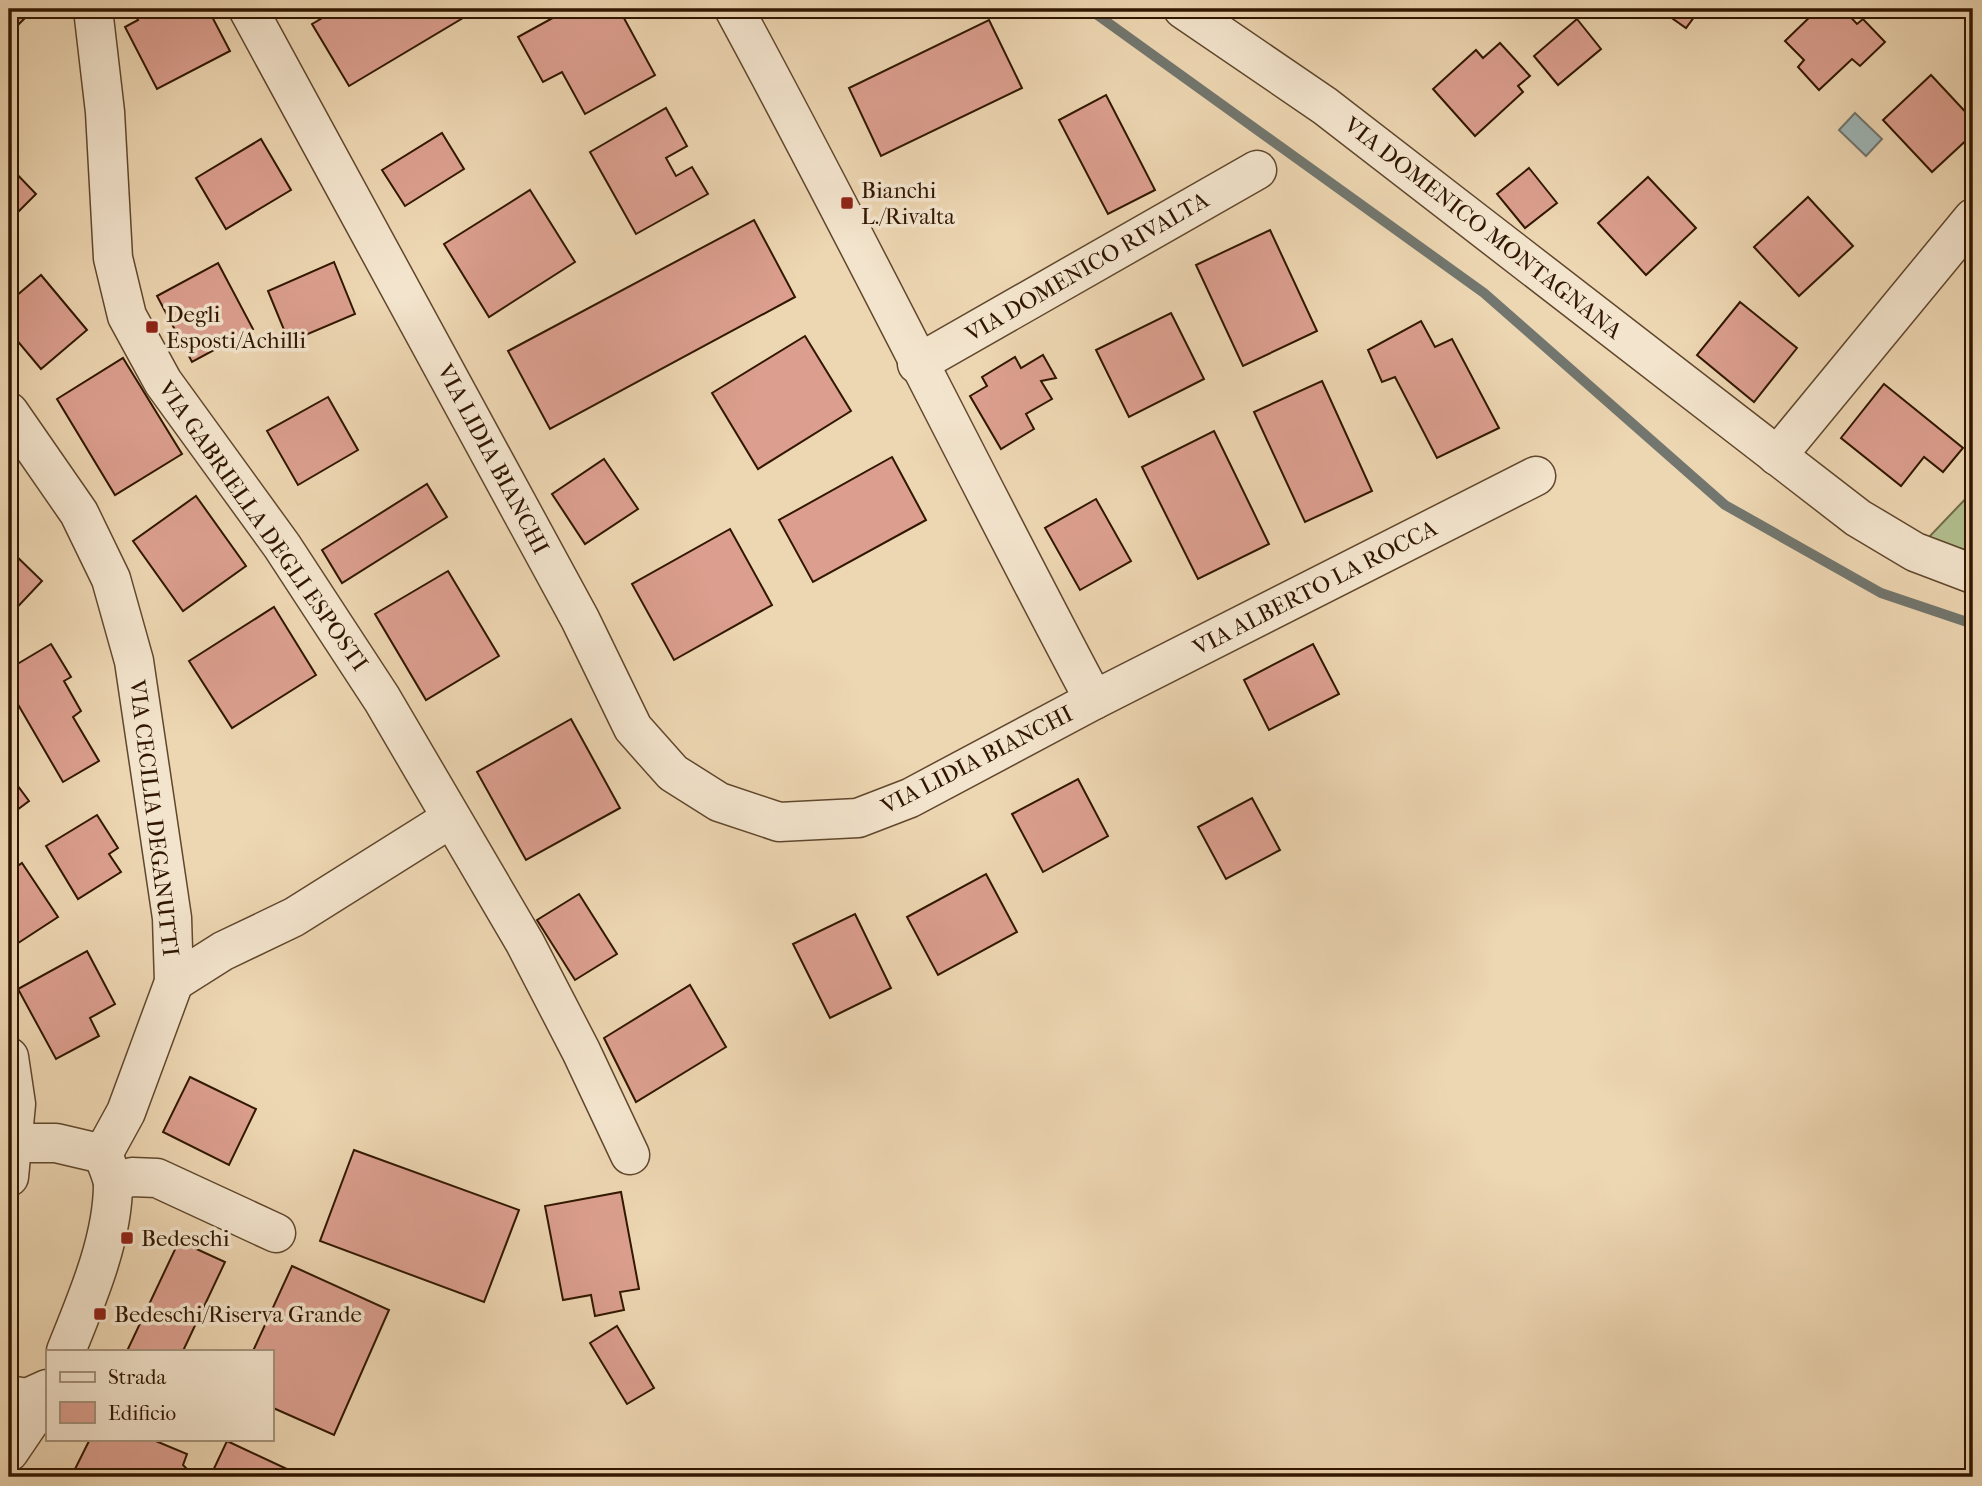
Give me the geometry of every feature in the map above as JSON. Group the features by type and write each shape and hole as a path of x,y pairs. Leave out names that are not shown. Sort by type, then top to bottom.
{"street":[{"name":"VIA GABRIELLA DEGLI ESPOSTI","path":"93,9 105,112 113,258 127,316 163,382 337,626 555,998 630,1155"},
{"name":"VIA LIDIA BIANCHI","path":"248,9 580,619 633,728 673,773 719,802 779,822 858,818 910,798 1094,700 918,364 826,178 734,9"},
{"name":"VIA DOMENICO MONTAGNANA","path":"1183,9 1325,106 1884,536 1915,552 1973,574"},
{"name":"VIA DOMENICO RIVALTA","path":"918,364 1257,170"},
{"path":"1777,456 1973,218"},
{"name":"VIA CECILIA DEGANUTTI","path":"9,412 59,481 97,546 111,579 129,638 172,918 174,982 108,1168 104,1237 66,1350"},
{"name":"VIA ALBERTO LA ROCCA","path":"1094,700 1535,476"},
{"path":"174,982 223,951 294,917 450,819"},
{"path":"9,1057 16,1104 11,1160 56,1143 132,1177 158,1178 276,1233"},
{"path":"9,1395 27,1398 46,1390"},
{"path":"9,1452 46,1397"}],"green space":[{"path":"1973,491 1973,553 1929,537"}],"water":[{"path":"1855,113 1882,139 1866,156 1839,130"}],"building":[{"path":"9,9 34,9 9,34"},
{"path":"132,9 208,9 230,51 157,89 125,27 138,20"},
{"path":"338,9 478,9 349,86 312,24"},
{"path":"569,9 619,9 655,75 585,114 562,72 543,82 518,37"},
{"path":"1659,9 1700,9 1686,28"},
{"path":"1830,9 1843,9 1857,24 1863,19 1885,42 1860,66 1852,59 1819,90 1798,67 1804,60 1785,41 1816,11 1821,17"},
{"path":"1577,19 1601,49 1558,85 1534,56"},
{"path":"989,20 1022,88 881,156 849,88"},
{"path":"1500,43 1530,76 1518,86 1523,92 1475,136 1433,89 1476,50 1483,58"},
{"path":"1931,75 1973,120 1973,134 1932,172 1883,120"},
{"path":"1106,95 1155,190 1108,214 1059,120"},
{"path":"666,108 687,146 666,158 676,176 692,167 708,194 636,234 590,152"},
{"path":"442,133 464,169 405,206 382,170"},
{"path":"261,139 291,190 226,229 196,178"},
{"path":"9,166 36,194 9,221"},
{"path":"1529,168 1557,203 1525,228 1497,194"},
{"path":"1648,177 1696,228 1646,275 1598,223"},
{"path":"530,190 575,262 489,317 444,244"},
{"path":"1808,197 1853,246 1799,296 1754,247"},
{"path":"754,220 795,297 550,429 508,351"},
{"path":"1270,230 1317,331 1243,366 1196,265"},
{"path":"334,262 355,314 289,342 268,291"},
{"path":"218,263 253,329 192,362 157,296"},
{"path":"41,275 87,330 41,369 9,331 9,302"},
{"path":"1740,302 1797,348 1754,402 1697,355"},
{"path":"1171,313 1204,379 1129,417 1096,350"},
{"path":"1421,321 1435,347 1452,339 1499,428 1437,458 1395,377 1382,382 1368,350"},
{"path":"805,336 851,411 758,469 712,393"},
{"path":"1043,355 1056,378 1041,381 1052,399 1026,414 1034,429 1001,449 970,396 987,386 982,377 1015,357 1021,368"},
{"path":"123,358 182,454 115,495 57,399"},
{"path":"1322,381 1372,491 1305,522 1254,412"},
{"path":"1884,384 1963,448 1943,472 1924,457 1901,486 1841,438"},
{"path":"328,397 358,450 298,485 267,431"},
{"path":"1214,431 1269,544 1198,579 1142,467"},
{"path":"892,457 926,520 813,582 779,520"},
{"path":"604,459 638,509 585,544 552,494"},
{"path":"427,484 447,517 342,583 322,550"},
{"path":"196,496 246,566 183,611 133,541"},
{"path":"1096,499 1131,561 1080,590 1045,528"},
{"path":"730,529 772,605 674,660 632,584"},
{"path":"9,549 42,581 9,616"},
{"path":"448,571 499,656 426,700 375,614"},
{"path":"274,607 316,675 232,728 189,661"},
{"path":"51,644 71,677 64,681 81,711 73,717 99,761 63,782 9,689 9,669"},
{"path":"1313,644 1339,694 1269,730 1244,680"},
{"path":"571,719 620,808 526,860 477,772"},
{"path":"9,774 29,801 9,816"},
{"path":"1078,779 1108,836 1043,872 1012,814"},
{"path":"1252,798 1280,850 1226,879 1198,827"},
{"path":"97,815 118,848 109,854 121,872 78,899 46,846"},
{"path":"22,863 58,917 9,949 9,872"},
{"path":"986,874 1017,932 938,975 907,917"},
{"path":"579,894 617,954 575,980 537,920"},
{"path":"855,914 891,988 830,1018 793,944"},
{"path":"87,951 115,1004 90,1018 99,1036 56,1059 18,989"},
{"path":"690,985 726,1047 636,1102 604,1038"},
{"path":"190,1077 256,1109 229,1165 163,1132"},
{"path":"354,1150 519,1210 484,1302 320,1241"},
{"path":"621,1192 639,1289 620,1292 624,1310 595,1316 591,1295 563,1300 545,1206"},
{"path":"179,1241 225,1262 183,1350 127,1350"},
{"path":"292,1266 389,1310 334,1435 273,1408 273,1350 253,1350"},
{"path":"617,1326 654,1388 627,1404 590,1343"},
{"path":"90,1440 153,1440 187,1454 183,1465 191,1473 190,1477 71,1477"},
{"path":"227,1441 304,1477 210,1477"}],"waterway":[{"path":"1089,9 1484,293 1725,505 1881,593 1973,624"}],"place":[{"name":"Bianchi L./Rivalta","path":"847,203"},
{"name":"Degli Esposti/Achilli","path":"152,327"},
{"name":"Bedeschi","path":"127,1238"},
{"name":"Bedeschi/Riserva Grande","path":"100,1314"}]}
